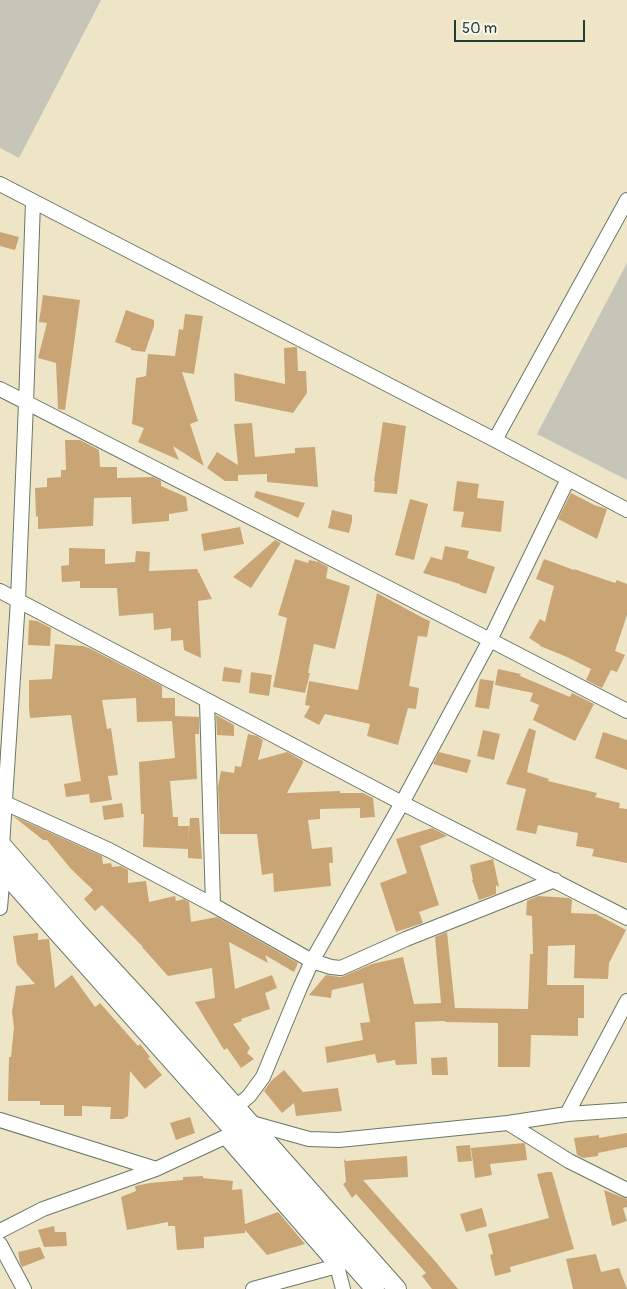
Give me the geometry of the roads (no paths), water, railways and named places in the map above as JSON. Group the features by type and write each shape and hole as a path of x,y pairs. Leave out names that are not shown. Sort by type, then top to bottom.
{"street":[{"path":"0,184 627,510"},
{"path":"495,440 627,200"},
{"path":"0,908 1,845 18,600 33,202"},
{"path":"0,389 627,711"},
{"path":"236,1107 250,1096 263,1077 298,990 312,961 402,803 490,640 568,479"},
{"path":"0,591 402,803 627,918"},
{"path":"207,701 213,905"},
{"path":"5,803 109,850 213,905 312,961 331,967 341,968 406,939 555,880"},
{"path":"1,845 236,1107 236,1130 343,1263 375,1289"},
{"path":"1,870 236,1130 397,1289"},
{"path":"567,1114 627,1001"},
{"path":"0,1232 43,1209 156,1169 236,1130 309,1139 339,1140 508,1123 567,1114 627,1110"},
{"path":"0,1120 156,1169"},
{"path":"508,1123 569,1161 627,1190"},
{"path":"0,1244 24,1289"},
{"path":"254,1289 343,1263"},
{"path":"343,1263 343,1289"}]}
